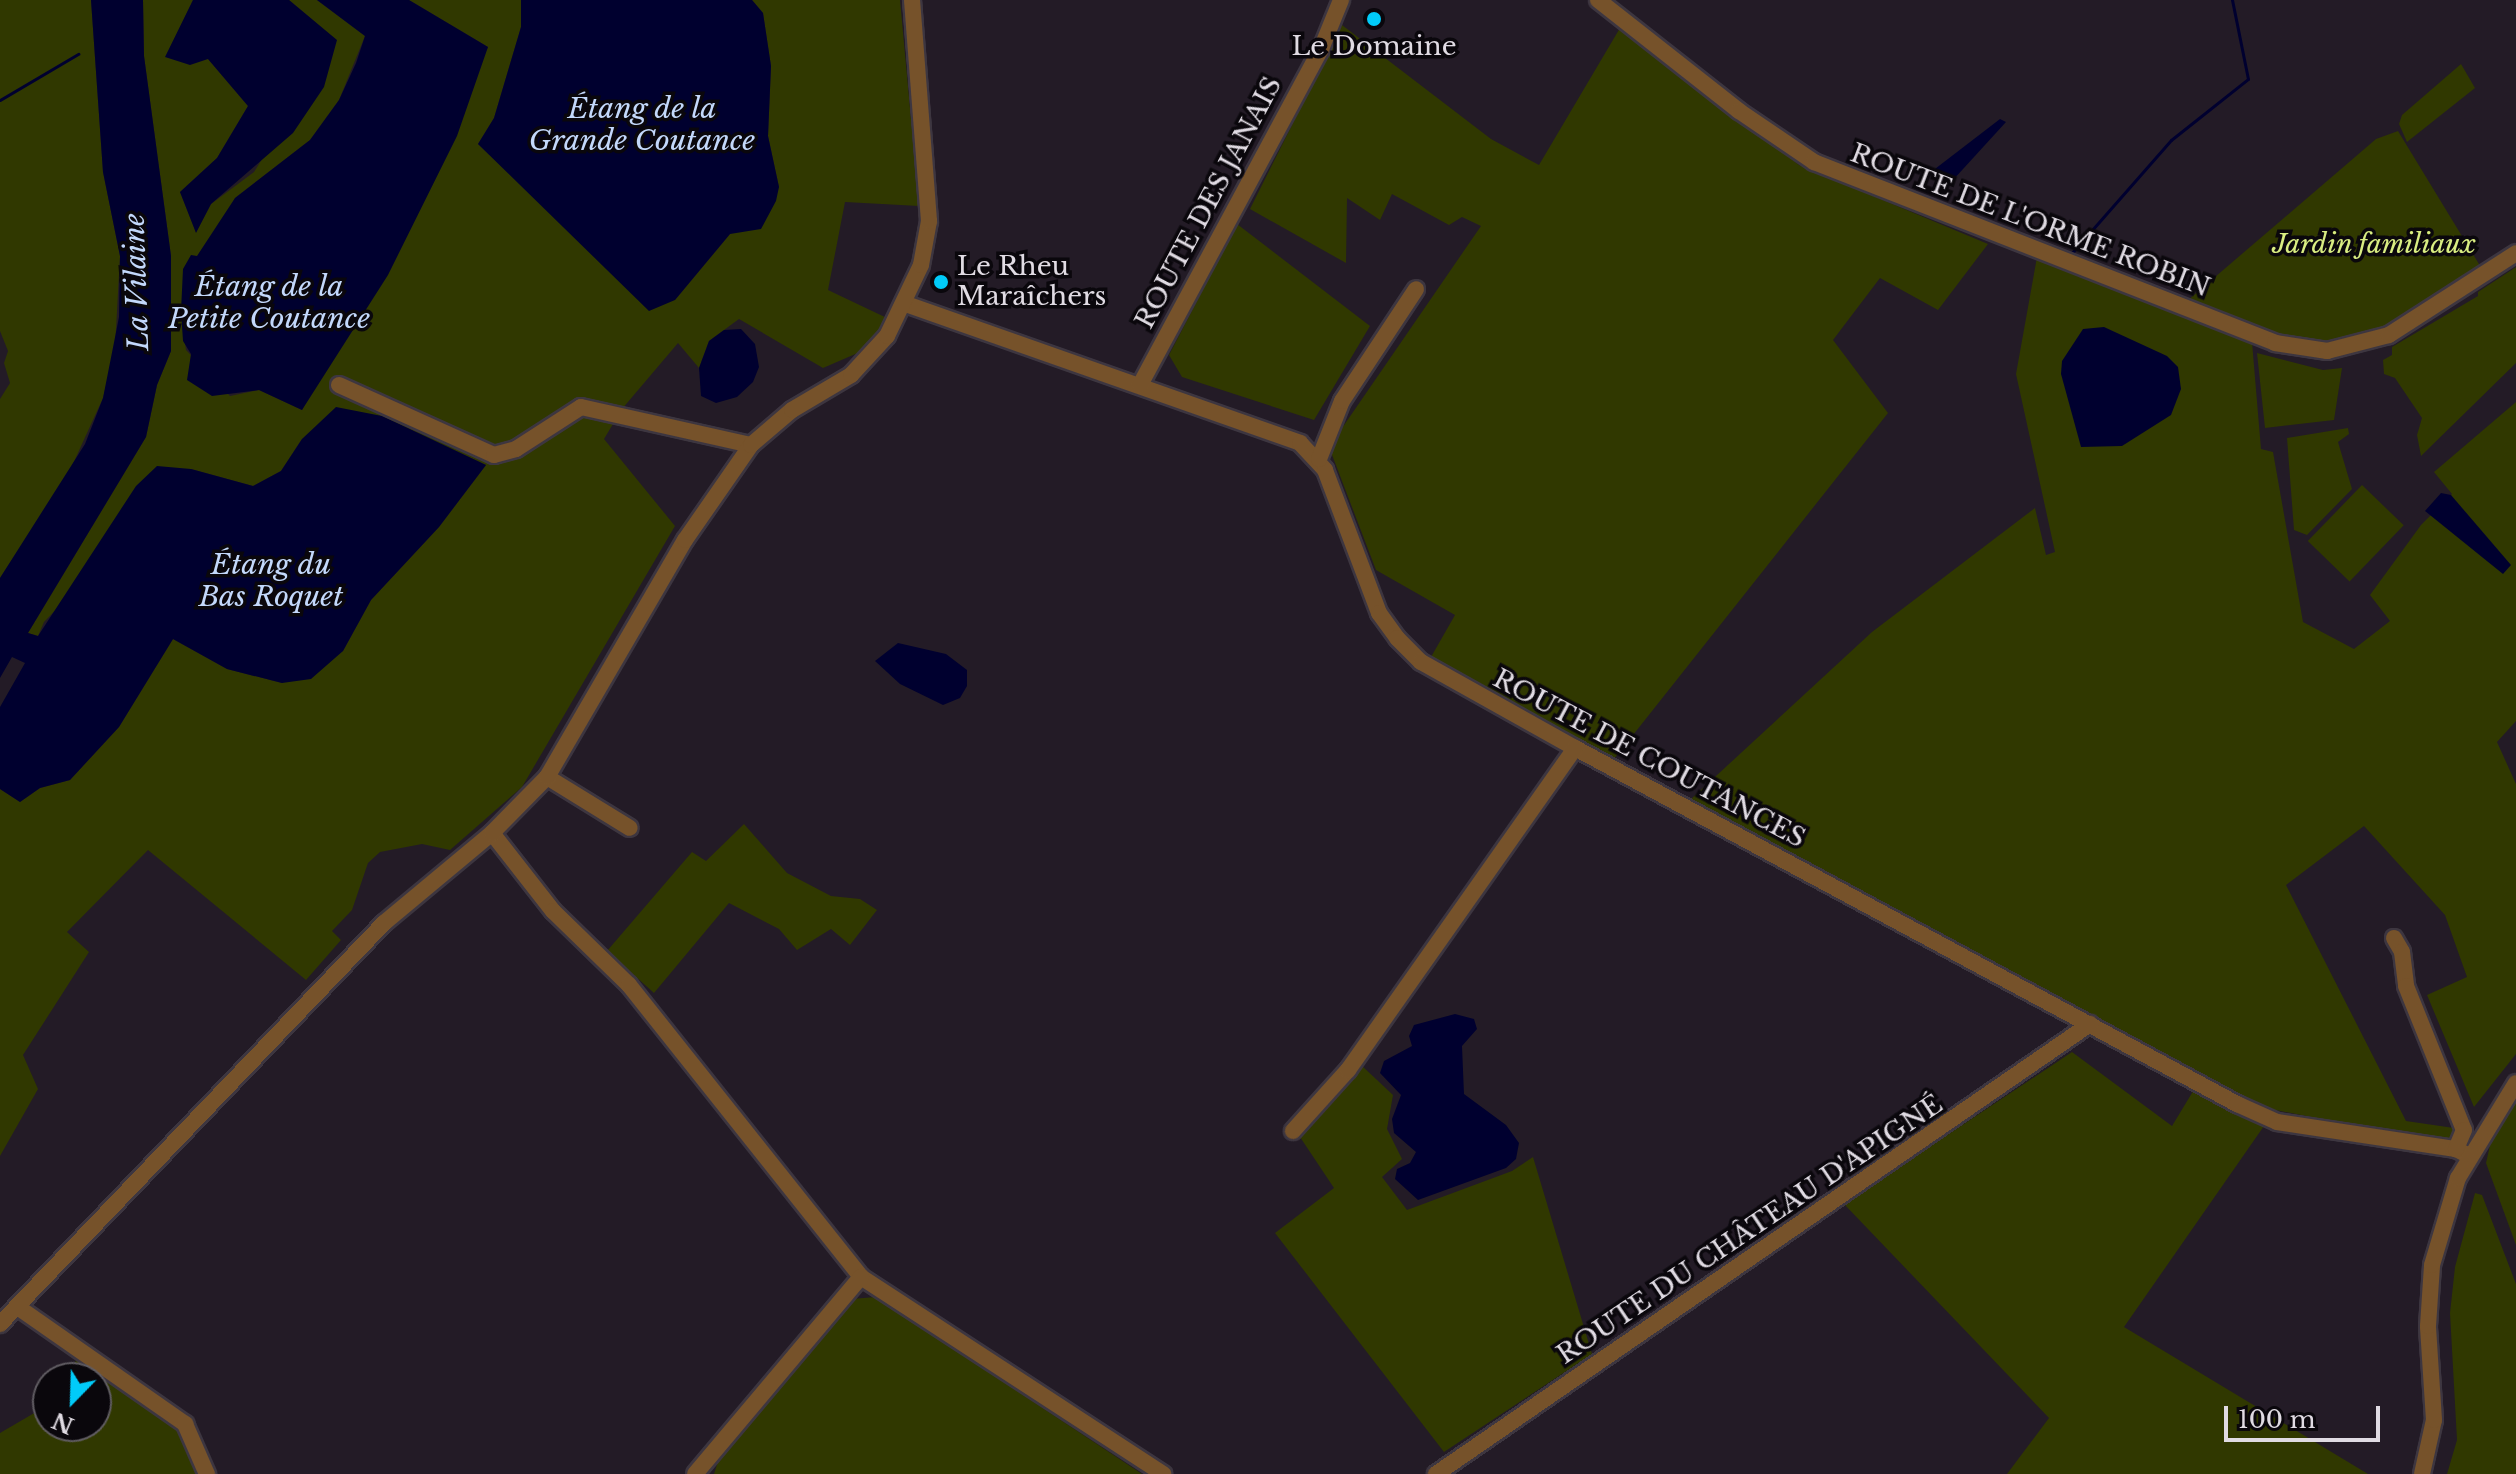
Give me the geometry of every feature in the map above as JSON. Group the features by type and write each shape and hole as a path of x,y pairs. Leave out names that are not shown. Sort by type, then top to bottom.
{"street":[{"path":"0,1324 19,1308 384,923 492,833 547,777 692,528 751,445 792,410 851,375 887,336 906,304 921,265 929,221 912,0"},
{"name":"ROUTE DES JANAIS","path":"1140,385 1321,49 1341,0"},
{"name":"ROUTE DE L'ORME ROBIN","path":"1598,0 1739,111 1814,162 2275,343 2327,351 2359,346 2399,330 2516,253"},
{"path":"906,304 1279,434 1319,459 1342,401 1416,289"},
{"path":"339,385 494,455 516,449 581,407 751,445"},
{"name":"ROUTE DE COUTANCES","path":"1319,459 1379,613 1397,638 1421,662 1575,748 2277,1122 2463,1152"},
{"path":"1293,1131 1348,1070 1575,748"},
{"path":"547,777 630,828"},
{"path":"492,833 553,911 629,985 861,1277 1163,1474"},
{"path":"2394,938 2405,961 2406,986 2464,1130 2463,1152 2432,1265 2428,1326 2434,1420 2422,1474"},
{"name":"ROUTE DU CHÂTEAU D'APIGNÉ","path":"1436,1474 2090,1024"},
{"path":"2463,1152 2516,1083"},
{"path":"695,1474 861,1277"},
{"path":"19,1308 185,1424 207,1474"}],"green space":[{"path":"0,0 91,0 103,172 120,256 115,348 103,398 67,477 0,578 0,399 10,383 4,363 8,351 0,331"},
{"path":"143,0 193,0 166,57 208,59 248,106 217,158 180,192 196,232 211,204 254,172 336,40 289,0 317,0 365,36 339,100 310,140 235,198 181,311 186,350 230,396 259,390 302,410 488,47 409,0 521,0 521,27 494,118 478,144 560,221 675,300 730,234 779,187 768,136 771,66 763,13 752,0 900,0 919,206 845,202 828,290 889,319 860,352 823,368 739,319 709,341 699,368 678,343 622,409 604,439 675,526 522,787 450,850 422,844 380,852 368,863 352,910 332,931 341,940 306,980 148,850 67,932 89,952 23,1055 38,1089 0,1156 0,789 20,802 40,788 70,780 119,727 173,639 227,669 282,683 343,651 371,600 439,527 486,465 382,416 302,439 281,471 253,486 191,469 44,622 38,636 28,633 146,437 157,385 171,351 171,256 144,56"},
{"path":"1342,25 1491,139 1539,165 1620,28 1799,165 1988,244 1938,310 1880,278 1833,340 1888,413 1614,759 1431,657 1455,615 1376,570 1329,447 1481,226 1462,217 1449,225 1392,194 1380,220 1347,198 1346,263 1250,209"},
{"path":"2461,64 2475,88 2407,142 2399,124 2402,115"},
{"name":"Jardin familiaux","path":"2398,131 2482,269 2398,323 2359,339 2325,344 2285,339 2187,301 2376,139"},
{"path":"1237,224 1370,326 1314,420 1182,377 1169,355"},
{"path":"2037,257 2252,342 2261,449 2273,452 2303,622 2354,649 2390,621 2370,595 2421,525 2452,494 2434,472 2516,402 2516,721 2497,742 2516,784 2516,1054 2474,1107 2427,995 2467,977 2445,915 2364,826 2286,885 2406,1121 2454,1128 2450,1138 2428,1140 2255,1106 1690,800 1872,632 2035,508 2046,555 2055,552 2016,374"},
{"path":"2516,267 2516,363 2421,456 2417,435 2422,418 2395,378 2384,374 2383,360 2392,355 2392,347 2478,296 2478,292"},
{"path":"2257,353 2323,370 2342,368 2334,420 2265,428"},
{"path":"2348,428 2349,434 2338,442 2352,489 2307,535 2294,530 2287,438"},
{"path":"2362,485 2404,525 2350,581 2308,541"},
{"path":"744,824 787,873 831,896 860,899 877,910 850,945 831,929 797,950 779,929 729,903 654,993 607,951 692,852 706,861"},
{"path":"2072,1052 2172,1126 2195,1088 2264,1126 2124,1327 2368,1474 2007,1474 2049,1418 1844,1204"},
{"path":"1360,1064 1393,1095 1387,1129 1402,1159 1382,1177 1407,1210 1512,1171 1533,1157 1592,1354 1444,1452 1275,1233 1334,1188 1300,1137"},
{"path":"2516,1098 2516,1245 2486,1163 2491,1141"},
{"path":"2475,1193 2482,1195 2516,1284 2516,1474 2447,1474 2457,1440 2450,1313 2455,1267"},
{"path":"876,1297 1142,1474 714,1474 721,1452 851,1299"},
{"path":"112,1383 166,1418 187,1442 201,1474 0,1474 0,1433 32,1414 32,1442 112,1442"}],"water":[{"name":"Étang du Bas Roquet","path":"91,0 143,0 144,56 171,256 171,351 157,385 146,437 28,633 38,636 136,486 157,466 191,469 253,486 281,471 302,439 336,407 382,416 486,465 439,527 371,600 343,651 311,679 282,683 227,669 173,639 119,727 70,780 40,788 20,802 0,789 0,707 25,663 12,657 0,678 0,578 85,444 103,398 119,317 120,256 103,172"},
{"path":"193,0 289,0 337,40 324,87 293,133 211,204 196,233 180,192 217,158 248,106 208,59 190,65 165,57"},
{"name":"Étang de la Petite Coutance","path":"317,0 409,0 488,47 457,136 388,275 302,410 259,390 212,396 187,380 191,354 183,341 181,311 183,269 191,255 197,256 235,198 310,140 339,100 356,63 365,36"},
{"name":"Étang de la Grande Coutance","path":"521,0 752,0 763,13 771,66 768,136 779,187 776,201 761,229 730,234 675,300 649,311 478,144 494,118 521,27"},
{"path":"2000,119 2006,122 1953,180 1938,179 1931,172"},
{"path":"2104,327 2167,356 2178,367 2181,389 2171,415 2122,446 2081,447 2061,374 2062,361 2083,329"},
{"path":"741,329 755,344 759,367 753,382 737,397 716,403 701,396 699,368 709,341 724,330"},
{"path":"2441,493 2451,495 2511,565 2503,574 2425,511"},
{"path":"898,643 946,654 967,670 967,686 960,698 943,705 900,684 875,661"},
{"path":"1455,1014 1474,1019 1477,1029 1462,1046 1464,1094 1506,1125 1519,1143 1516,1159 1506,1168 1418,1200 1395,1179 1397,1169 1410,1163 1416,1152 1394,1133 1392,1119 1401,1095 1380,1073 1384,1061 1412,1046 1409,1036 1414,1025"}],"waterway":[{"path":"2070,255 2171,140 2248,79 2232,0"},
{"path":"0,100 78,54"}],"place":[{"name":"Le Domaine","path":"1374,19"},
{"name":"Le Rheu Maraîchers","path":"941,282"}],"water label":[{"name":"La Vilaine","path":"137,282"}]}
